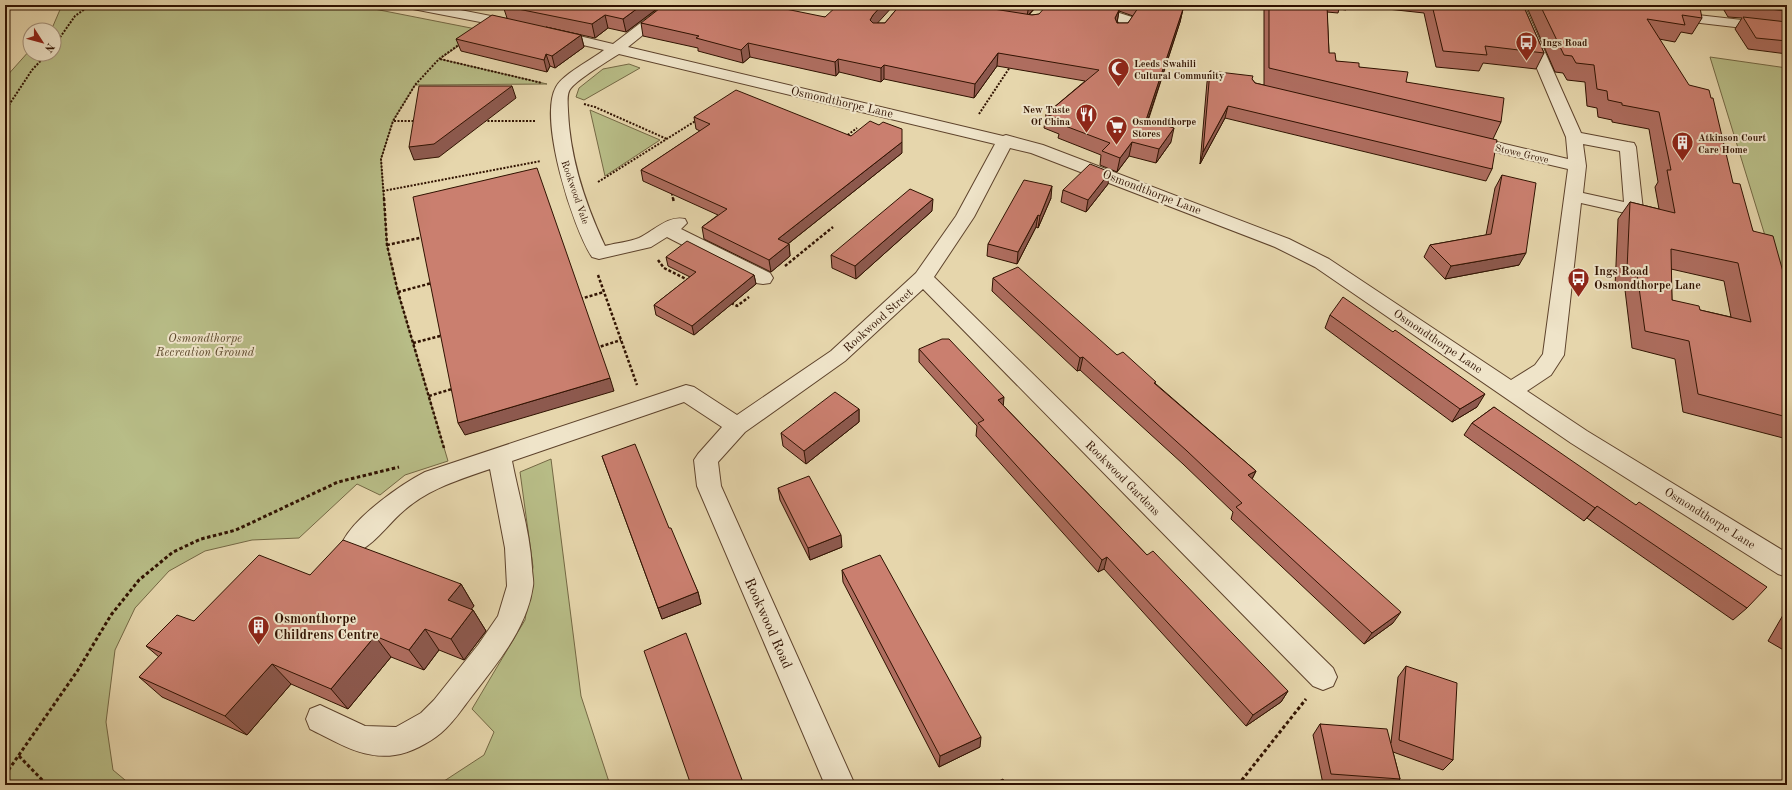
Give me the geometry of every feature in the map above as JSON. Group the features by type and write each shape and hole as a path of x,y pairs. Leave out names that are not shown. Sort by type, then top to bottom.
{"street":[{"name":"Osmondthorpe Lane","path":"413,5 538,30 1006,140 1066,159 1282,243 1322,263 1579,437 1787,566"},
{"path":"562,93 572,78 617,48 673,5"},
{"path":"1080,5 1127,20 1121,32"},
{"path":"1510,390 1543,370 1553,355 1577,166 1574,137 1517,5"},
{"path":"1661,15 1787,29"},
{"name":"Rookwood Vale","path":"562,93 560,121 563,157 576,196 599,252"},
{"name":"Stowe Grove","path":"1456,137 1577,166"},
{"path":"1573,196 1634,210 1628,147 1574,137"},
{"name":"Rookwood Street","path":"706,460 737,426 838,356 923,278 965,217 1006,140"},
{"path":"599,252 644,243 673,227 763,278"},
{"name":"Rookwood Gardens","path":"923,278 1323,678"},
{"path":"356,541 397,501 414,488 443,476 686,393 737,426"},
{"path":"320,719 363,740 378,742 396,741 414,734 431,723 444,710 488,654 510,621 520,586 518,548 500,457"},
{"name":"Rookwood Road","path":"706,460 709,486 840,785"}],"path":[{"path":"62,35 75,16 89,6 67,8 66,7 68,5"},
{"path":"443,476 428,396 398,292 387,245 381,159 394,122 415,84 439,59 496,21"},
{"path":"439,59 562,93 667,139"},
{"path":"5,111 32,70 40,62"},
{"path":"968,131 1011,67"},
{"path":"843,139 880,111"},
{"path":"576,196 703,116"},
{"path":"394,122 417,121"},
{"path":"481,121 560,121"},
{"path":"690,124 697,127"},
{"path":"383,191 563,157"},
{"path":"673,227 672,194 678,190"},
{"path":"387,245 425,236"},
{"path":"599,252 598,274 645,406"},
{"path":"398,292 435,282"},
{"path":"574,300 604,292"},
{"path":"413,343 451,333"},
{"path":"592,349 621,340"},
{"path":"428,396 458,387"},
{"path":"5,775 78,670 111,615 139,580 173,552 201,539 236,530 338,482 400,467"},
{"path":"1238,785 1323,678"},
{"path":"19,756 47,785"}],"green space":[{"name":"Osmondthorpe Recreation Ground","path":"62,5 354,5 481,30 440,59 547,84 415,85 393,121 381,159 387,245 398,292 448,461 405,475 380,495 357,484 299,538 252,540 205,551 169,571 135,608 115,650 106,722 113,770 131,785 5,785 5,78 22,59 22,62 62,62 62,22 55,22"},
{"path":"1710,57 1787,68 1787,307"},
{"path":"629,64 640,68 584,100 576,97 579,88 603,69"},
{"path":"590,110 660,140 605,176"},
{"path":"551,459 581,696 610,785 438,785 484,755 494,732 472,709 525,620 533,567 520,472"}],"building":[{"path":"642,5 623,19 605,15 592,24 503,6"},
{"path":"664,5 766,5 825,17 838,5 882,5 870,20 873,23 885,23 900,5 968,5 1032,15 1039,14 1047,5 1084,5 1098,7 1099,5 1103,5 1119,10 1115,18 1117,23 1128,23 1138,8 1136,5 1160,5 1183,9 1146,120 1174,128 1159,149 1132,142 1120,158 1102,151 1110,143 1060,124 1064,121 1046,114 1099,70 998,53 975,84 884,65 881,68 838,59 835,62 748,43 741,50 696,38 699,36 641,23"},
{"path":"1269,5 1327,5 1329,53 1335,53 1336,61 1359,63 1359,67 1408,72 1406,82 1504,98 1501,122 1269,68"},
{"path":"1432,5 1523,5 1544,53 1485,46 1487,55 1443,51"},
{"path":"1540,5 1673,5 1700,8 1702,18 1682,15 1685,25 1647,19 1689,85 1709,90 1711,98 1713,98 1733,183 1740,184 1753,231 1773,236 1787,286 1787,417 1698,394 1689,341 1645,331 1637,273 1627,270 1630,202 1675,213 1667,170 1671,170 1659,112 1622,105 1622,103 1608,100 1607,91 1597,89 1594,65 1576,63 1572,56 1564,55","holes":["1671,249 1738,263 1751,322 1700,310 1699,306 1672,300"]},
{"path":"1735,5 1787,5 1787,11"},
{"path":"492,15 581,35 552,56 546,54 544,60 456,39"},
{"path":"1743,17 1787,22 1787,41 1756,38"},
{"path":"1210,71 1253,76 1252,79 1255,83 1497,140 1492,169 1228,106 1203,152"},
{"path":"419,86 512,86 434,144 409,147"},
{"path":"736,90 851,136 870,121 879,125 883,122 902,129 902,142 778,239 789,244 769,260 702,227 727,209 641,170 710,124 694,117"},
{"path":"1090,164 1110,172 1088,200 1063,190"},
{"path":"537,168 610,378 458,423 413,197"},
{"path":"1502,175 1536,183 1526,253 1451,266 1430,245 1491,234"},
{"path":"1024,180 1052,186 1040,216 1038,215 1018,252 988,244"},
{"path":"910,189 933,199 855,266 831,255"},
{"path":"687,241 754,275 692,326 654,305 696,272 666,257"},
{"path":"1018,267 1117,355 1123,352 1156,382 1154,383 1256,471 1248,475 1401,612 1372,633 1236,507 1242,503 1187,451 1083,357 1080,358 993,278"},
{"path":"1343,297 1393,332 1395,330 1485,394 1460,409 1330,315"},
{"path":"942,339 949,339 1004,397 998,400 1147,555 1153,551 1288,691 1253,715 1107,557 1102,560 978,423 984,420 919,349"},
{"path":"835,392 859,409 804,451 781,433"},
{"path":"1494,407 1636,505 1639,502 1767,587 1747,608 1597,506 1595,508 1472,423"},
{"path":"635,444 669,528 671,528 698,592 658,608 602,456"},
{"path":"809,476 841,535 808,548 778,488"},
{"name":"Osmonthorpe Childrens Centre","path":"343,540 461,584 448,600 473,610 451,639 425,629 409,650 375,636 331,689 272,664 225,716 139,677 162,653 146,646 177,615 194,621 259,555 310,575"},
{"path":"880,555 981,737 940,756 842,570"},
{"path":"1787,622 1787,632 1783,629"},
{"path":"686,633 744,785 691,785 644,651"},
{"path":"1406,666 1457,683 1453,760 1399,740"},
{"path":"1320,724 1387,729 1400,779 1331,774"},
{"path":"1003,779 1006,785 991,785"}],"place":[{"name":"Ings Road","path":"1527,62"},
{"name":"Leeds Swahili Cultural Community","path":"1119,88"},
{"name":"New Taste Of China","path":"1086,134"},
{"name":"Osmondthorpe Stores","path":"1117,146"},
{"name":"Atkinson Court Care Home","path":"1683,162"},
{"name":"Ings Road Osmondthorpe Lane","path":"1578,298"},
{"name":"Osmonthorpe Childrens Centre","path":"259,646"}]}
